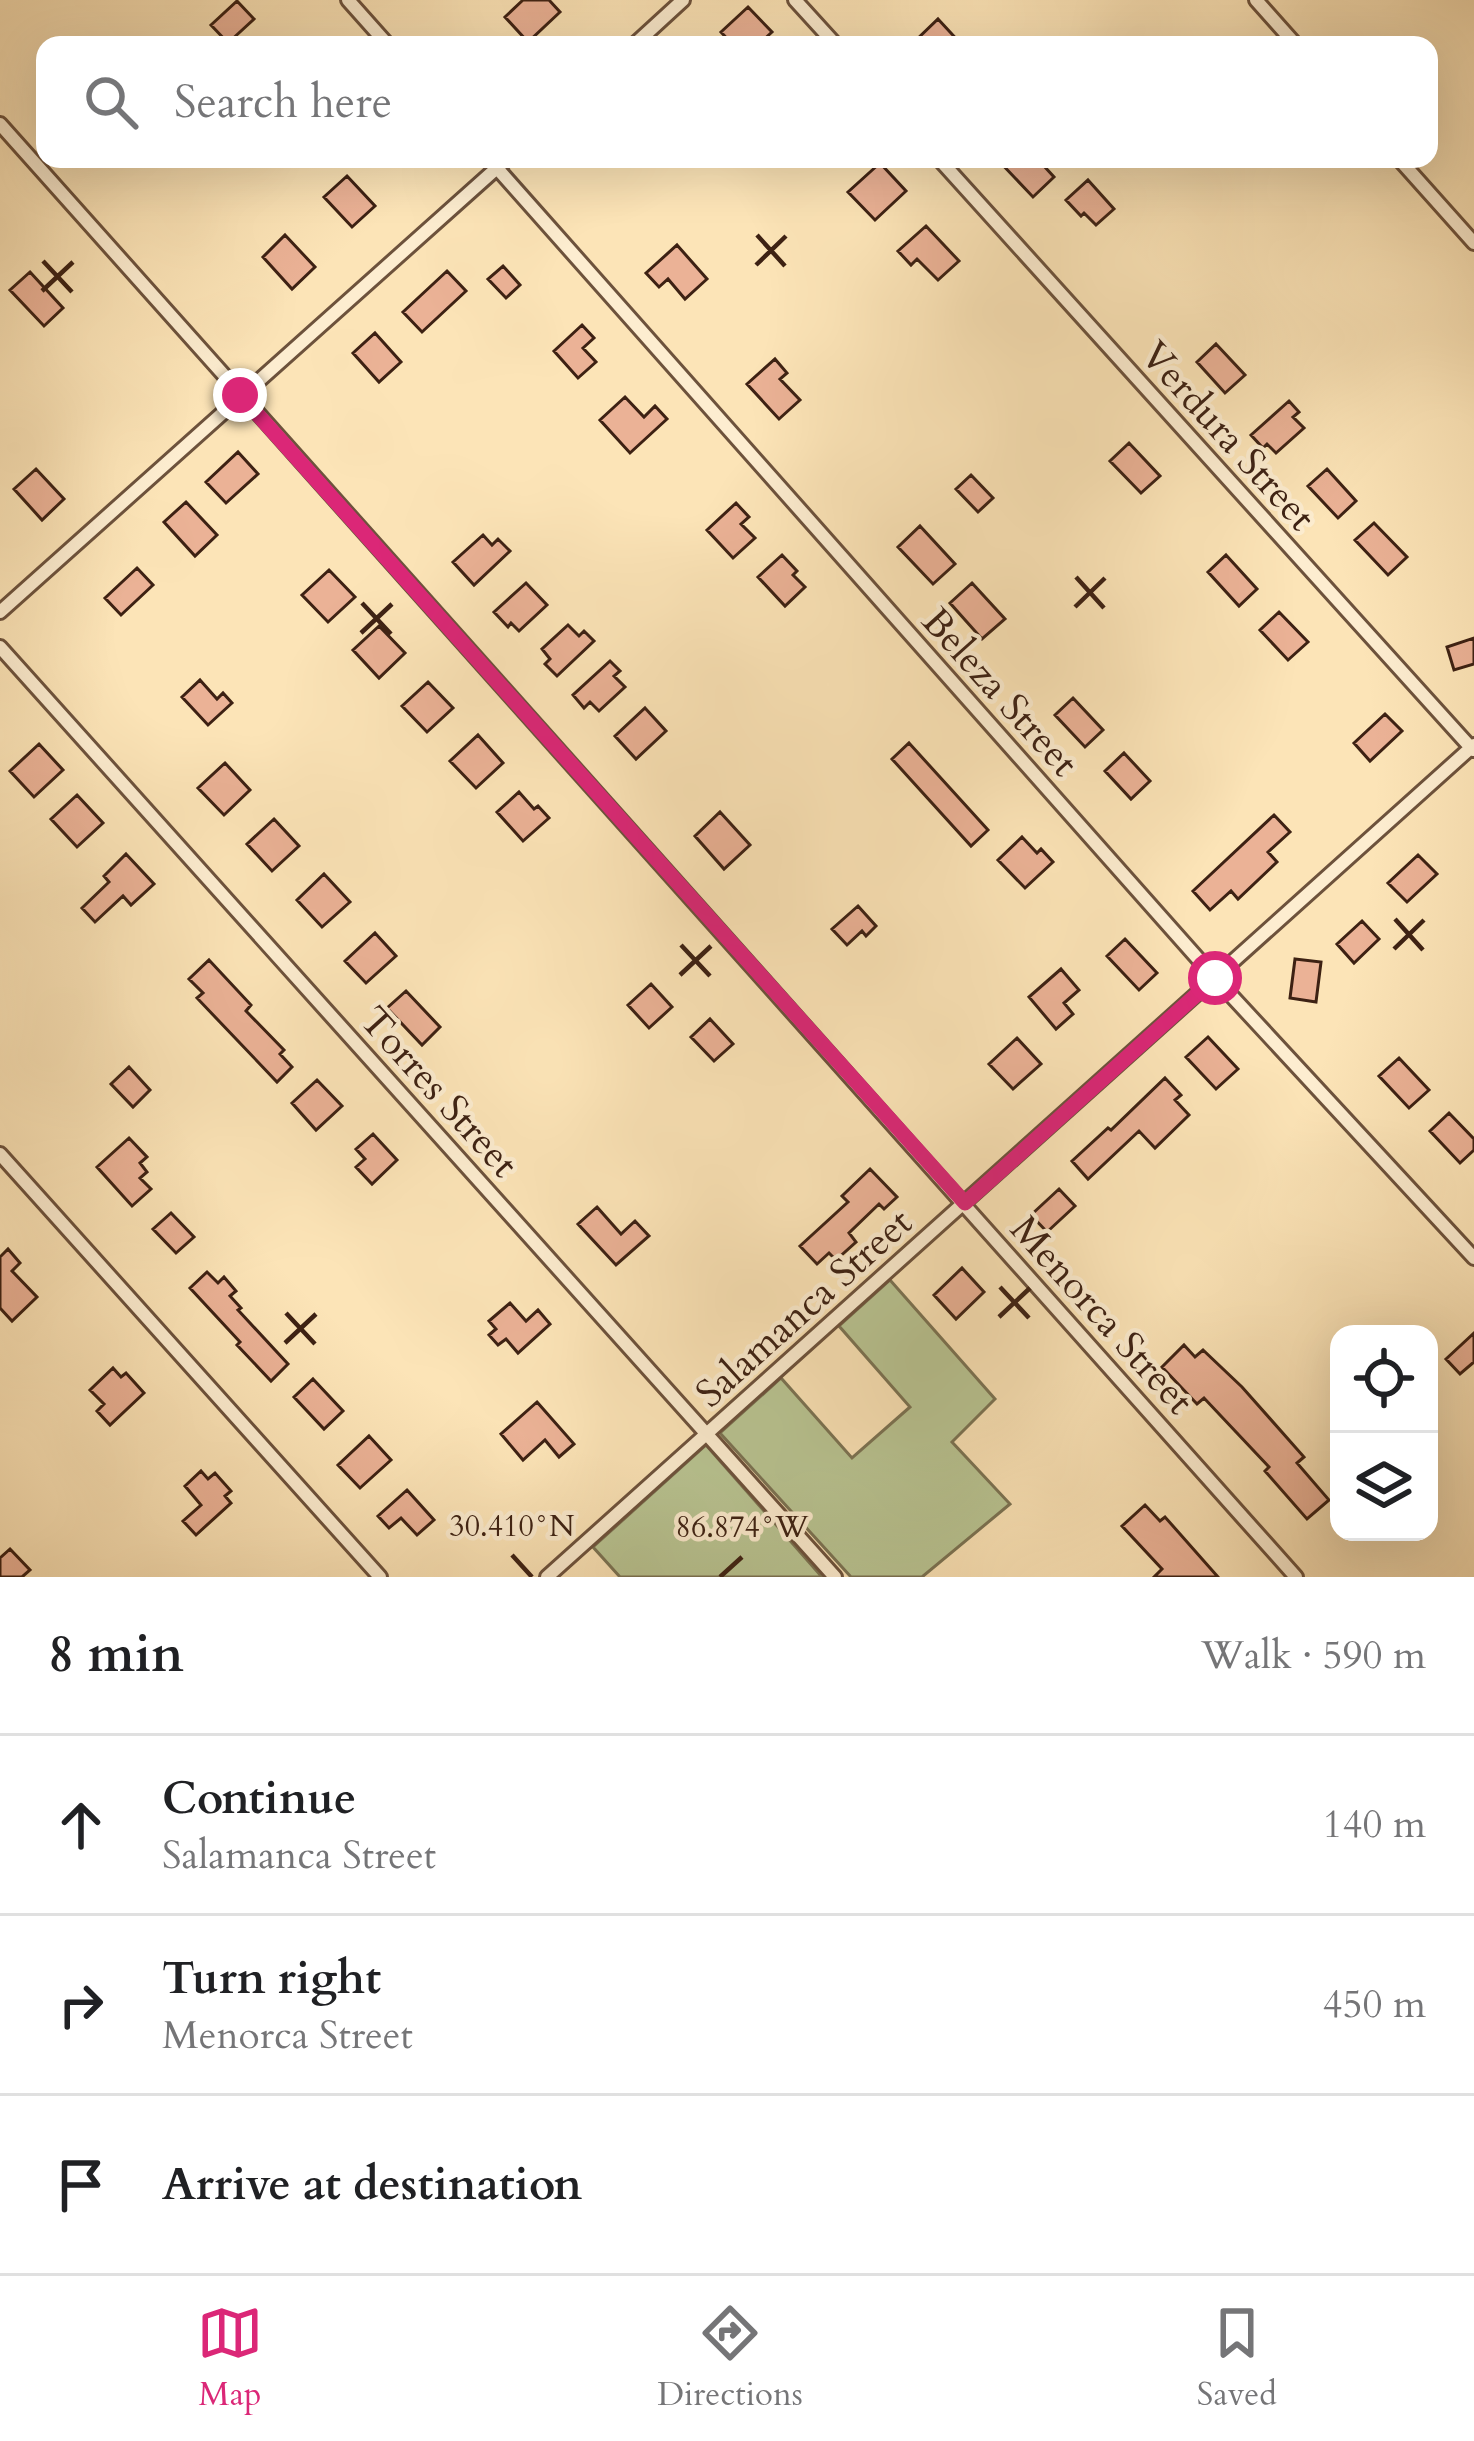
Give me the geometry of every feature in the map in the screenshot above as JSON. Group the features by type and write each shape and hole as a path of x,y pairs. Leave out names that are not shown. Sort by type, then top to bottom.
{"street":[{"path":"347,0 380,36"},
{"path":"644,36 683,0"},
{"path":"795,0 828,36"},
{"path":"1256,0 1289,36"},
{"name":"Menorca Street","path":"0,124 36,165"},
{"name":"Menorca Street","path":"39,168 1296,1577"},
{"path":"0,611 491,168"},
{"name":"Beleza Street","path":"503,168 1215,978 1474,1258"},
{"name":"Verdura Street","path":"947,168 1473,748"},
{"path":"1407,168 1474,243"},
{"name":"Torres Street","path":"0,647 835,1577"},
{"name":"Salamanca Street","path":"547,1577 1473,748"},
{"path":"0,1154 380,1577"}],"green space":[{"path":"890,1280 995,1399 952,1442 1010,1504 922,1577 851,1577 720,1433 781,1378 852,1458 910,1407 839,1326"},
{"path":"706,1445 822,1577 620,1577 593,1547"}],"building":[{"path":"523,0 549,0 560,12 534,36 522,36 505,17"},
{"path":"237,1 254,19 236,36 221,36 211,25"},
{"path":"748,7 772,32 768,36 725,36 721,32"},
{"path":"938,19 954,36 920,36"},
{"path":"874,168 885,168 906,191 875,220 848,192"},
{"path":"1006,168 1046,168 1054,177 1033,197"},
{"path":"347,176 375,206 352,227 324,197"},
{"path":"1088,180 1114,209 1096,225 1066,200"},
{"path":"926,226 959,261 938,280 917,259 911,265 898,251"},
{"path":"285,235 315,267 292,289 263,257"},
{"path":"677,245 707,279 685,299 668,279 659,287 646,273"},
{"path":"503,266 520,285 506,298 488,279"},
{"path":"447,271 466,291 422,332 403,312"},
{"path":"30,272 63,308 44,326 10,290"},
{"path":"582,325 594,338 583,348 596,362 578,378 554,351"},
{"path":"375,333 401,362 379,382 353,353"},
{"path":"1216,344 1245,375 1225,393 1197,362"},
{"path":"775,359 787,373 780,379 800,400 779,419 747,384"},
{"path":"625,397 644,417 655,406 667,419 630,453 600,420"},
{"path":"1289,401 1299,412 1293,417 1304,428 1276,453 1267,444 1263,448 1251,435"},
{"path":"1129,443 1160,476 1141,493 1110,461"},
{"path":"238,452 258,474 226,503 206,482"},
{"path":"36,469 64,499 42,520 14,489"},
{"path":"1327,469 1356,501 1338,518 1308,486"},
{"path":"971,475 993,498 978,512 956,489"},
{"path":"186,502 217,535 195,556 164,522"},
{"path":"736,503 749,517 741,524 755,538 733,558 707,530"},
{"path":"1374,523 1407,557 1388,575 1355,540"},
{"path":"920,526 955,564 933,584 898,547"},
{"path":"483,535 492,545 498,539 510,551 474,585 453,562"},
{"path":"782,555 805,587 785,606 758,577"},
{"path":"1226,555 1257,589 1239,606 1208,572"},
{"path":"137,568 153,585 121,615 105,598"},
{"path":"329,570 355,597 328,622 302,595"},
{"path":"526,583 547,605 519,631 494,612"},
{"path":"972,583 1005,619 982,639 950,603"},
{"path":"1279,612 1308,642 1288,660 1260,630"},
{"path":"568,625 579,636 584,631 594,641 557,676 545,664 550,659 542,649"},
{"path":"379,626 405,653 379,678 353,650"},
{"path":"1474,638 1474,664 1454,670 1447,647"},
{"path":"610,661 620,671 614,676 625,687 599,711 590,702 584,708 573,695"},
{"path":"200,680 217,699 223,693 232,703 208,725 182,697"},
{"path":"428,682 453,708 427,732 402,706"},
{"path":"1073,698 1103,730 1085,747 1055,715"},
{"path":"645,708 666,731 636,759 615,736"},
{"path":"1385,714 1402,731 1370,761 1354,743"},
{"path":"478,735 503,763 476,788 450,761"},
{"path":"909,743 988,830 971,846 892,759"},
{"path":"39,744 63,770 34,797 10,771"},
{"path":"1124,753 1150,781 1131,799 1105,771"},
{"path":"225,763 250,790 224,815 198,788"},
{"path":"519,792 549,818 523,841 497,812"},
{"path":"77,795 103,823 77,847 51,819"},
{"path":"720,812 750,845 724,869 695,836"},
{"path":"1274,815 1290,832 1268,852 1277,862 1238,899 1231,891 1210,910 1193,891"},
{"path":"274,819 299,846 272,871 247,844"},
{"path":"1022,837 1053,862 1025,888 998,860"},
{"path":"126,854 154,884 131,905 123,896 95,922 82,908 109,882 104,876"},
{"path":"1418,855 1437,874 1407,902 1388,883"},
{"path":"324,874 350,902 322,927 297,900"},
{"path":"858,906 876,926 847,945 832,929"},
{"path":"1362,921 1379,939 1354,963 1337,944"},
{"path":"375,933 396,956 366,983 345,961"},
{"path":"1125,939 1157,973 1139,990 1107,956"},
{"path":"1295,959 1321,962 1316,1002 1290,998"},
{"path":"209,960 251,1005 246,1011 284,1050 280,1054 292,1067 277,1082 197,998 203,993 189,979"},
{"path":"1061,969 1079,990 1064,1003 1073,1014 1056,1029 1029,997"},
{"path":"651,984 672,1007 649,1028 628,1005"},
{"path":"406,991 440,1027 422,1045 387,1008"},
{"path":"710,1019 733,1044 714,1061 691,1037"},
{"path":"1208,1037 1238,1069 1216,1089 1186,1057"},
{"path":"1017,1038 1041,1064 1013,1089 989,1064"},
{"path":"1399,1058 1429,1090 1409,1108 1379,1076"},
{"path":"129,1067 150,1090 133,1107 111,1084"},
{"path":"1165,1078 1181,1095 1175,1100 1189,1115 1155,1148 1139,1131 1088,1179 1072,1161"},
{"path":"317,1080 342,1106 316,1130 292,1103"},
{"path":"1449,1113 1474,1139 1474,1150 1460,1163 1430,1131"},
{"path":"373,1134 397,1160 372,1184 356,1167 365,1159 356,1149"},
{"path":"129,1138 147,1157 140,1163 147,1172 140,1178 151,1189 132,1206 97,1167"},
{"path":"870,1169 897,1197 884,1209 879,1204 849,1233 856,1242 836,1260 829,1253 817,1264 800,1246 848,1202 842,1196"},
{"path":"1059,1189 1075,1206 1047,1232 1031,1215"},
{"path":"597,1207 621,1234 635,1221 649,1236 616,1265 578,1224"},
{"path":"171,1213 194,1237 176,1253 153,1229"},
{"path":"8,1249 20,1263 12,1271 37,1297 12,1321 0,1308 0,1257"},
{"path":"962,1268 984,1292 956,1319 934,1295"},
{"path":"207,1272 218,1283 224,1277 236,1291 230,1296 238,1310 288,1364 271,1381 190,1288"},
{"path":"510,1303 526,1321 538,1310 550,1324 518,1353 506,1339 498,1345 489,1335 496,1329 489,1321"},
{"path":"1474,1333 1474,1362 1460,1374 1446,1359"},
{"path":"1184,1345 1195,1357 1203,1350 1304,1457 1297,1463 1329,1500 1307,1519 1265,1471 1269,1467 1204,1398 1197,1404 1162,1367"},
{"path":"113,1368 121,1377 126,1373 144,1393 110,1425 97,1411 104,1404 90,1390"},
{"path":"313,1379 343,1411 324,1429 294,1397"},
{"path":"537,1402 574,1444 559,1457 545,1440 523,1460 501,1434"},
{"path":"369,1436 391,1460 360,1488 338,1465"},
{"path":"201,1471 208,1479 215,1473 231,1491 225,1496 231,1503 196,1535 183,1521 201,1505 185,1486"},
{"path":"407,1490 434,1520 417,1535 401,1518 389,1528 378,1516"},
{"path":"1145,1505 1160,1521 1165,1517 1218,1577 1154,1577 1162,1569 1122,1526"},
{"path":"10,1549 30,1570 22,1577 0,1577 0,1558"}],"route":[{"path":"240,395 965,1203 1215,978"}]}
